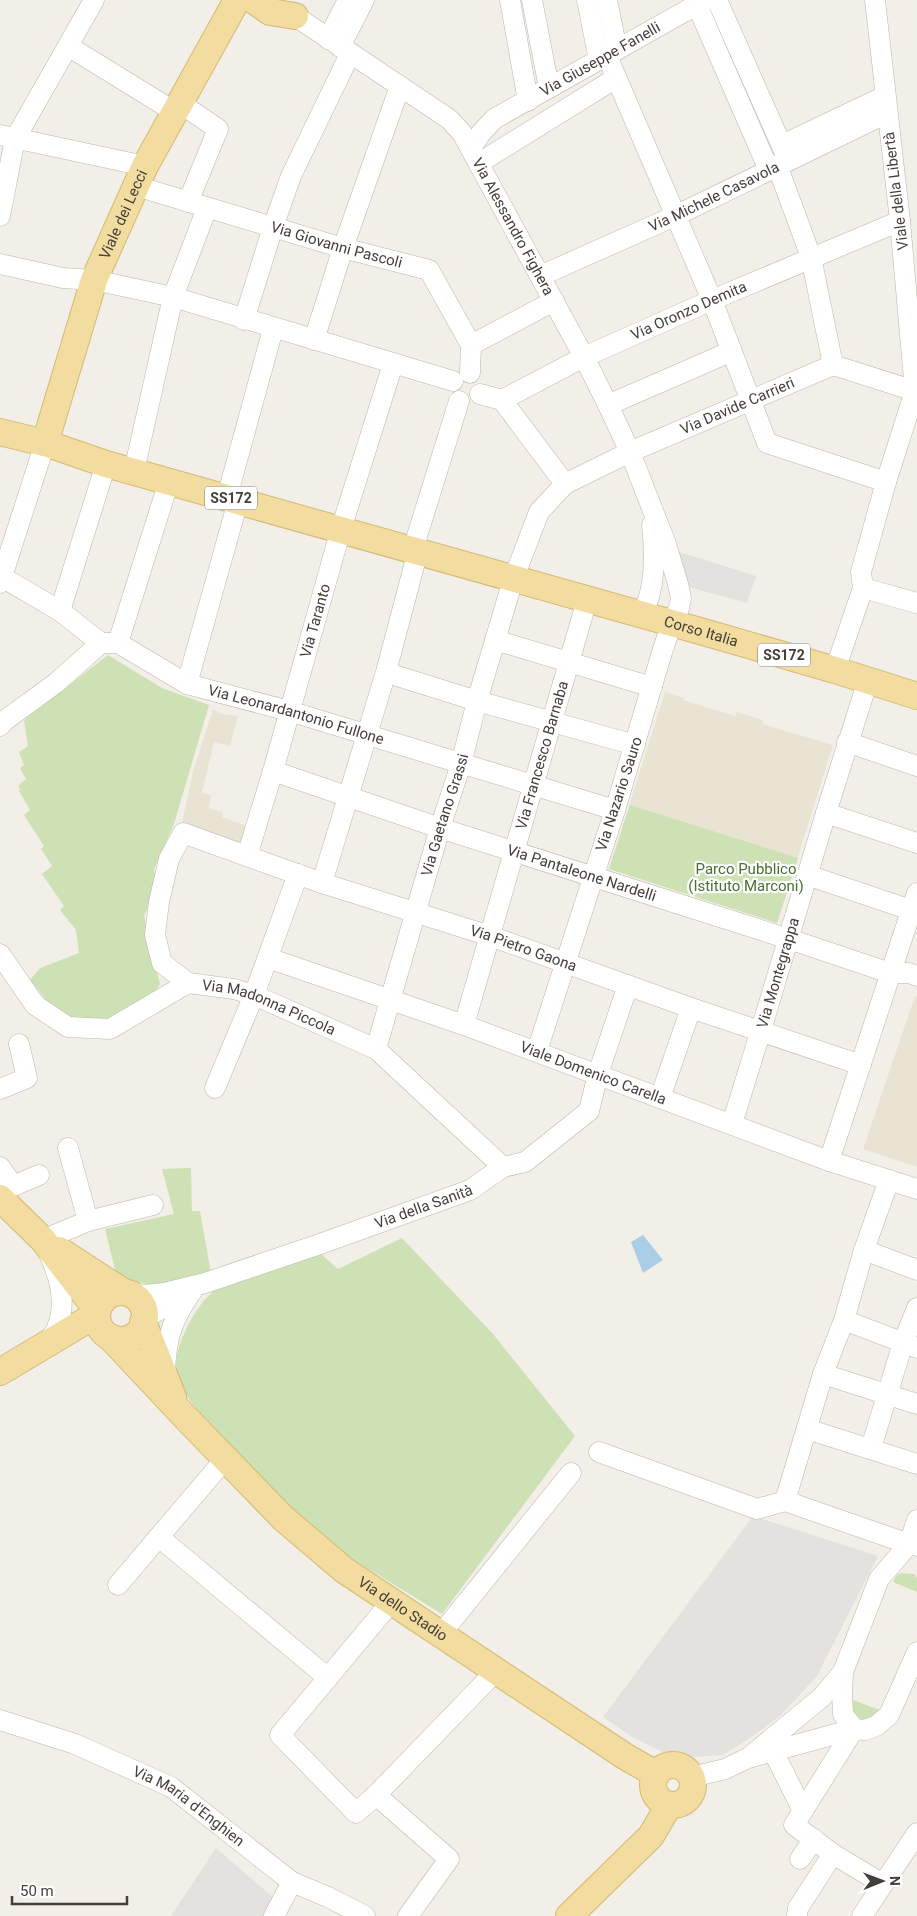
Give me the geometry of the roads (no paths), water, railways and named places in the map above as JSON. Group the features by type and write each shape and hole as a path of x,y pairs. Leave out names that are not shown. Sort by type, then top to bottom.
{"main road":[{"name":"Viale dei Lecci","path":"45,443 94,280 140,176 237,0"},
{"path":"253,0 270,12 289,8"},
{"name":"SS172","path":"0,432 45,443 106,464 415,550 513,580"},
{"name":"Corso Italia","path":"513,580 672,623 835,670 917,696"},
{"path":"0,1198 43,1240 134,1296 143,1307 144,1320 137,1333 131,1337 117,1339 103,1324 100,1302 106,1296 125,1292"},
{"name":"Via dello Stadio","path":"43,1240 103,1324 177,1409 282,1518 344,1570 626,1757 656,1774"},
{"name":"Via dello Stadio","path":"144,1320 177,1409"},
{"path":"0,1372 34,1352 70,1338 91,1334 103,1324"},
{"path":"678,1765 688,1771 692,1777 693,1789 687,1801 675,1806 669,1805 663,1803 654,1793 653,1780 656,1774 665,1766 678,1765"},
{"path":"569,1916 651,1836 669,1805"}],"street":[{"path":"0,216 8,137 68,46 94,0"},
{"path":"339,47 348,0"},
{"path":"244,320 291,176 339,47 364,0"},
{"path":"510,0 528,101"},
{"path":"532,0 549,88"},
{"path":"587,0 616,78 712,300 767,443 886,482"},
{"path":"607,0 608,55"},
{"path":"717,0 779,160 811,257 833,365 914,391"},
{"name":"Viale della Libertà","path":"835,670 863,588 861,572 914,391 900,221 875,0"},
{"path":"701,2 779,160"},
{"name":"Via Giuseppe Fanelli","path":"494,119 701,2"},
{"name":"Via Alessandro Fighera","path":"289,8 339,47 449,119 462,133 584,357 630,452 666,544 678,584 681,598 679,608 672,623"},
{"path":"68,46 218,129 188,202"},
{"name":"Via Giuseppe Fanelli","path":"475,155 616,78"},
{"path":"314,340 343,248 400,86"},
{"name":"Via Michele Casavola","path":"540,276 675,216 886,104"},
{"path":"449,119 474,121 494,119"},
{"path":"475,155 481,133 494,119"},
{"name":"Via Giovanni Pascoli","path":"8,137 140,176 188,202 207,208 343,248 430,270 471,345"},
{"path":"134,471 173,297 207,208"},
{"name":"Via Oronzo Demita","path":"502,400 584,357 811,257 900,221"},
{"path":"0,264 63,278 94,280 173,297 393,364 461,377 478,379 482,388 480,394 468,403 459,401 452,390 461,377 471,345 554,302"},
{"path":"187,684 273,329"},
{"path":"608,405 732,351"},
{"name":"Via Taranto","path":"247,856 273,771 341,529 393,364"},
{"name":"Via Davide Carrieri","path":"565,484 630,452 833,365"},
{"path":"480,394 502,400 565,484"},
{"path":"322,883 386,672 415,550 459,401"},
{"path":"1,578 45,443"},
{"path":"60,611 106,464"},
{"path":"0,726 4,720 109,643 169,481"},
{"name":"Via Gaetano Grassi","path":"376,1050 440,828 461,764 477,701 513,580 539,512 565,484"},
{"name":"Via Alessandro Fighera","path":"642,616 649,600 654,547 650,505"},
{"name":"Via Leonardantonio Fullone","path":"1,578 60,611 109,643 187,684 289,712 615,810"},
{"path":"863,588 917,603"},
{"name":"Via Francesco Barnaba","path":"464,1024 587,600"},
{"name":"Via Nazario Sauro","path":"537,1051 592,875 615,810 672,623"},
{"path":"495,640 652,687"},
{"path":"391,674 477,701 635,745"},
{"name":"Via Montegrappa","path":"732,1124 847,742 868,680"},
{"path":"847,742 917,766"},
{"name":"Via Pantaleone Nardelli","path":"273,771 440,828 515,850 890,973 909,973 917,976"},
{"path":"826,813 917,843"},
{"name":"Via Pietro Gaona","path":"188,983 162,963 154,935 169,859 183,833 322,883 490,936 691,1008 862,1064"},
{"path":"215,1088 254,996 298,874"},
{"path":"808,875 914,902 829,1161"},
{"name":"Via Madonna Piccola","path":"0,954 35,1004 68,1027 110,1029 188,983 234,989 254,996 376,1050 503,1167"},
{"name":"Viale Domenico Carella","path":"268,958 464,1024 829,1161 917,1189"},
{"name":"Via della Sanità","path":"125,1292 145,1295 198,1287 470,1190 503,1167 525,1162 589,1111 598,1074 628,985"},
{"path":"660,1098 691,1008"},
{"path":"0,1089 27,1078 20,1044"},
{"path":"68,1148 88,1221"},
{"path":"0,1167 14,1186 39,1175"},
{"path":"785,1502 823,1374 844,1320 864,1250 889,1180"},
{"path":"34,1352 56,1331 62,1310 62,1296 56,1270 43,1240 88,1221 153,1205"},
{"path":"864,1250 917,1270"},
{"name":"Via della Sanità","path":"144,1320 198,1287"},
{"name":"Via dello Stadio","path":"164,1375 169,1334 178,1312 198,1287"},
{"path":"871,1448 888,1394 910,1346 917,1308"},
{"path":"844,1320 910,1346"},
{"path":"823,1374 917,1404"},
{"path":"807,1429 917,1464"},
{"path":"599,1452 757,1509 785,1502 913,1545"},
{"path":"118,1585 225,1459"},
{"path":"442,1634 571,1473"},
{"path":"748,1758 822,1697 843,1672 880,1579 913,1545 917,1520"},
{"path":"159,1537 328,1678"},
{"path":"392,1601 280,1735 356,1813 376,1795 497,1670"},
{"path":"692,1777 725,1770 748,1758 773,1751 854,1729 865,1730 876,1726 890,1715 913,1672 917,1652"},
{"path":"843,1672 843,1714 854,1729"},
{"name":"Via Maria d'Enghien","path":"0,1720 75,1744 171,1787 292,1882 328,1897 365,1916"},
{"path":"854,1729 794,1825 833,1854 883,1884"},
{"path":"773,1751 803,1811"},
{"path":"376,1795 449,1859 408,1916"},
{"path":"862,1916 917,1833"},
{"path":"800,1859 814,1840"},
{"path":"797,1916 798,1908 833,1854"},
{"path":"274,1916 292,1882"}],"water":[{"path":"643,1235 663,1260 643,1273 631,1242"}],"park label":[{"name":"Parco Pubblico (Istituto Marconi)","path":"746,878"}]}
